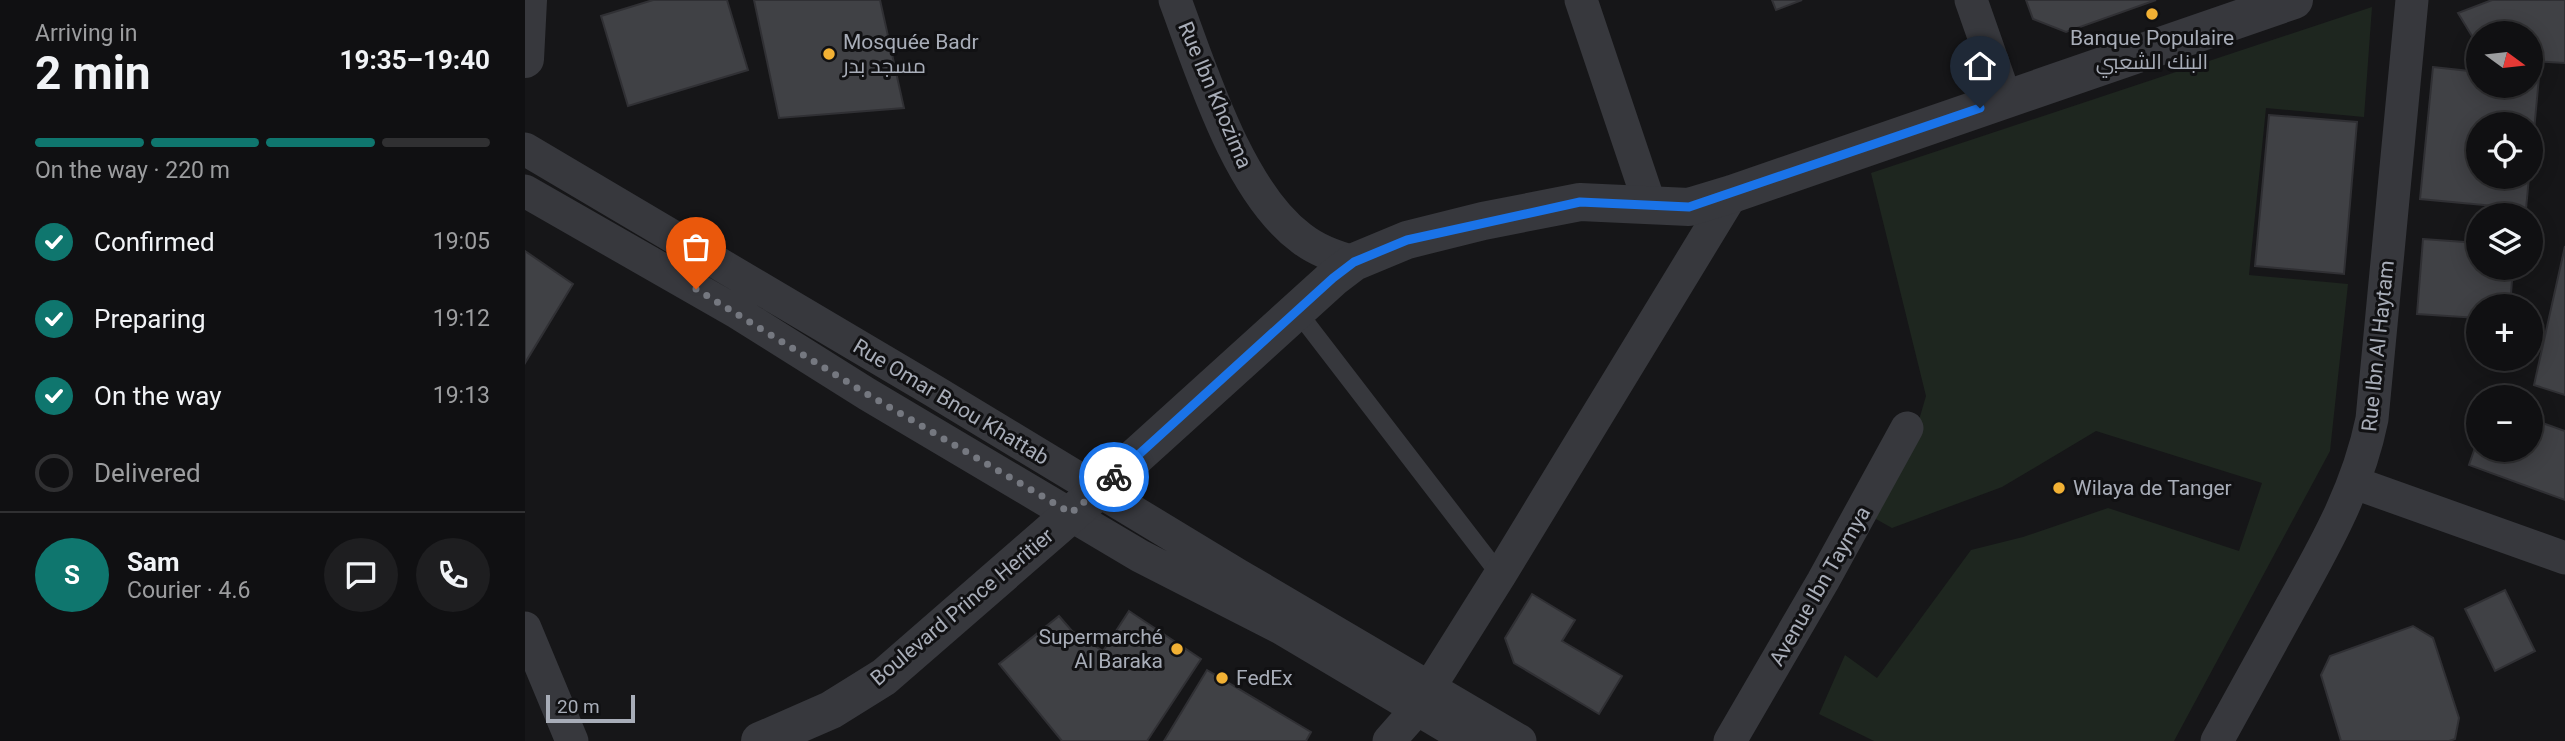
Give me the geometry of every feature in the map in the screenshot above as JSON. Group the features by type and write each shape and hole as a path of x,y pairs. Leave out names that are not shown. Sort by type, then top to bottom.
{"street":[{"path":"525,59 528,0"},
{"name":"Rue Ibn Khozima","path":"1175,0 1227,131 1255,187 1298,236 1314,247 1354,262"},
{"path":"1581,0 1650,205"},
{"path":"1971,0 2006,100"},
{"name":"Boulevard Prince Heritier","path":"760,741 831,710 884,677 1354,262 1407,240 1580,202 1689,207 2294,0"},
{"name":"Rue Ibn Al Haytam","path":"2217,741 2327,541 2355,483 2372,419 2412,0"},
{"name":"Rue Omar Bnou Khattab","path":"525,149 1085,502 1423,698 1521,741"},
{"name":"Rue Omar Bnou Khattab","path":"525,191 738,313 867,394 1085,502"},
{"path":"1389,741 1423,698 1732,194"},
{"name":"Avenue Ibn Taymya","path":"1730,741 1823,581 1907,428"},
{"path":"2355,483 2565,558"},
{"path":"525,628 572,741"},
{"name":"Rue Omar Bnou Khattab","path":"1423,698 1471,741"}],"lane":[{"path":"1297,311 1500,575"}],"shaded area":[{"path":"2372,7 2364,117 2266,108 2249,275 2348,284 2330,451 2174,741 1874,741 1819,714 1845,655 1877,678 1971,550 2023,537 2108,508 2239,551 2262,483 2096,431 2002,487 1892,528 1867,514 1914,437 1926,396 1871,173"}],"building":[{"path":"653,0 727,0 748,70 628,106 601,16"},
{"name":"Mosquée Badr مسجد بدر","path":"754,0 880,0 904,108 779,118"},
{"path":"1772,0 1802,0 1776,10"},
{"path":"2026,0 2156,0 2066,32 2033,19"},
{"path":"2492,0 2565,0 2565,63 2543,62 2543,21 2466,21 2466,26 2458,13"},
{"path":"2433,67 2466,71 2466,98 2537,98 2536,112 2466,112 2466,189 2528,189 2527,203 2466,203 2420,199"},
{"path":"2269,115 2357,122 2344,274 2255,266"},
{"path":"2423,239 2466,242 2466,280 2512,280 2511,294 2466,294 2466,317 2417,314"},
{"path":"2565,246 2565,395 2543,388 2543,385 2534,385 2537,371 2543,371 2543,345"},
{"path":"525,251 573,284 525,363"},
{"path":"2543,423 2565,431 2565,500 2469,465 2470,462 2543,462"},
{"path":"2505,590 2535,651 2495,671 2465,609"},
{"path":"1532,594 1575,620 1562,641 1622,676 1599,714 1514,663 1505,638"},
{"path":"1129,611 1201,659 1147,741 1062,741 999,664 1059,616 1072,631 1103,651"},
{"path":"2413,626 2433,638 2459,718 2455,739 2341,741 2321,675 2330,656"},
{"path":"1207,670 1311,732 1306,741 1164,741"}],"way so far":[{"path":"696,289 867,394 1071,513 1114,477"}],"place":[{"name":"Banque Populaire البنك الشعبي","path":"2152,14"},
{"name":"Mosquée Badr مسجد بدر","path":"829,54"},
{"name":"Wilaya de Tanger","path":"2059,488"},
{"name":"Supermarché Al Baraka","path":"1177,649"},
{"name":"FedEx","path":"1222,678"}],"route":[{"path":"1114,477 1354,262 1407,240 1483,221 1580,202 1689,207 1980,108"}]}
